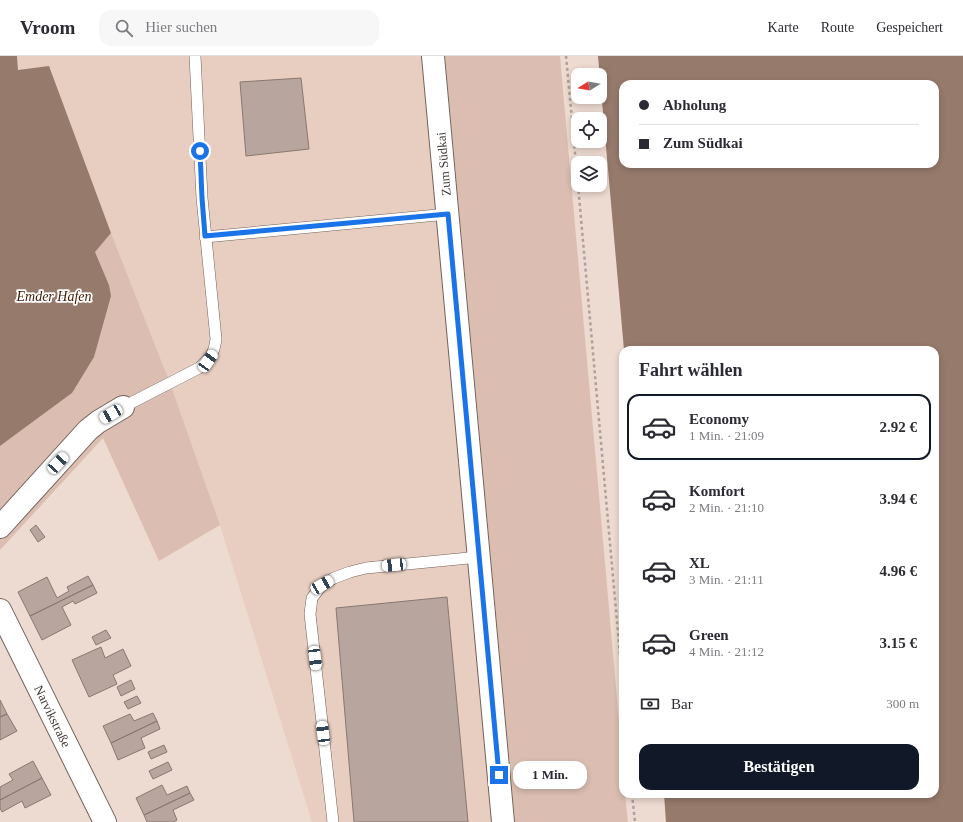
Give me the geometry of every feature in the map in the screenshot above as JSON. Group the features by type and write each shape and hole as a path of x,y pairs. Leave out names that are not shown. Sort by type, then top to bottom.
{"street":[{"name":"Zum Südkai","path":"433,56 503,822"},
{"path":"0,527 88,430 123,407"},
{"name":"Narvikstraße","path":"0,610 105,822"}],"lane":[{"path":"123,407 199,368 208,361 214,351 216,339 202,198 195,56"},
{"path":"205,236 448,214"},
{"path":"333,822 310,614 312,598 322,585 334,578 366,568 479,557"}],"path":[{"path":"566,56 575,156"},
{"path":"579,192 619,643"},
{"path":"632,798 635,822"}],"shaded area":[{"path":"17,56 433,56 503,822 312,822 220,525 170,383 111,233 49,67 18,70"},
{"path":"445,56 560,56 619,721 619,798 625,798 628,822 515,822"},
{"path":"111,233 170,383 220,525 159,561 103,438 0,550 0,446 72,393 109,285 94,252"}],"water":[{"name":"Emder Hafen","path":"0,56 17,56 18,70 49,66 111,233 95,252 109,285 111,296 94,357 72,393 0,446"},
{"path":"598,56 963,56 963,822 666,822 664,798 939,798 939,346 624,346 606,148 607,112 603,112 602,104 607,104 607,68 599,68"}],"building":[{"path":"301,78 309,149 246,156 240,82"},
{"path":"36,525 45,537 38,542 30,530"},
{"path":"88,576 93,585 30,616 18,592 47,577 57,598 69,591 67,587"},
{"path":"93,585 97,593 75,604 73,601 62,607 71,625 42,640 30,616"},
{"path":"447,597 468,822 354,822 336,608"},
{"path":"106,630 111,638 96,645 92,637"},
{"path":"101,647 105,658 123,649 131,666 113,675 117,684 89,697 72,660"},
{"path":"131,680 135,689 121,696 117,687"},
{"path":"137,696 141,703 128,709 124,702"},
{"path":"0,700 7,714 0,717"},
{"path":"153,713 157,721 111,743 103,726 130,714 134,721"},
{"path":"7,714 17,731 0,740 0,717"},
{"path":"157,721 160,729 141,738 145,748 118,760 111,743"},
{"path":"164,745 167,752 151,759 148,752"},
{"path":"33,761 42,778 0,800 0,787 13,780 9,774"},
{"path":"168,762 172,770 153,779 149,771"},
{"path":"42,778 51,795 25,808 22,801 2,812 0,808 0,800"},
{"path":"162,785 167,795 187,786 190,793 144,815 136,798"},
{"path":"190,793 194,800 173,810 177,820 173,822 147,822 144,815"}],"route":[{"path":"200,151 205,236 448,214 499,775"}]}
